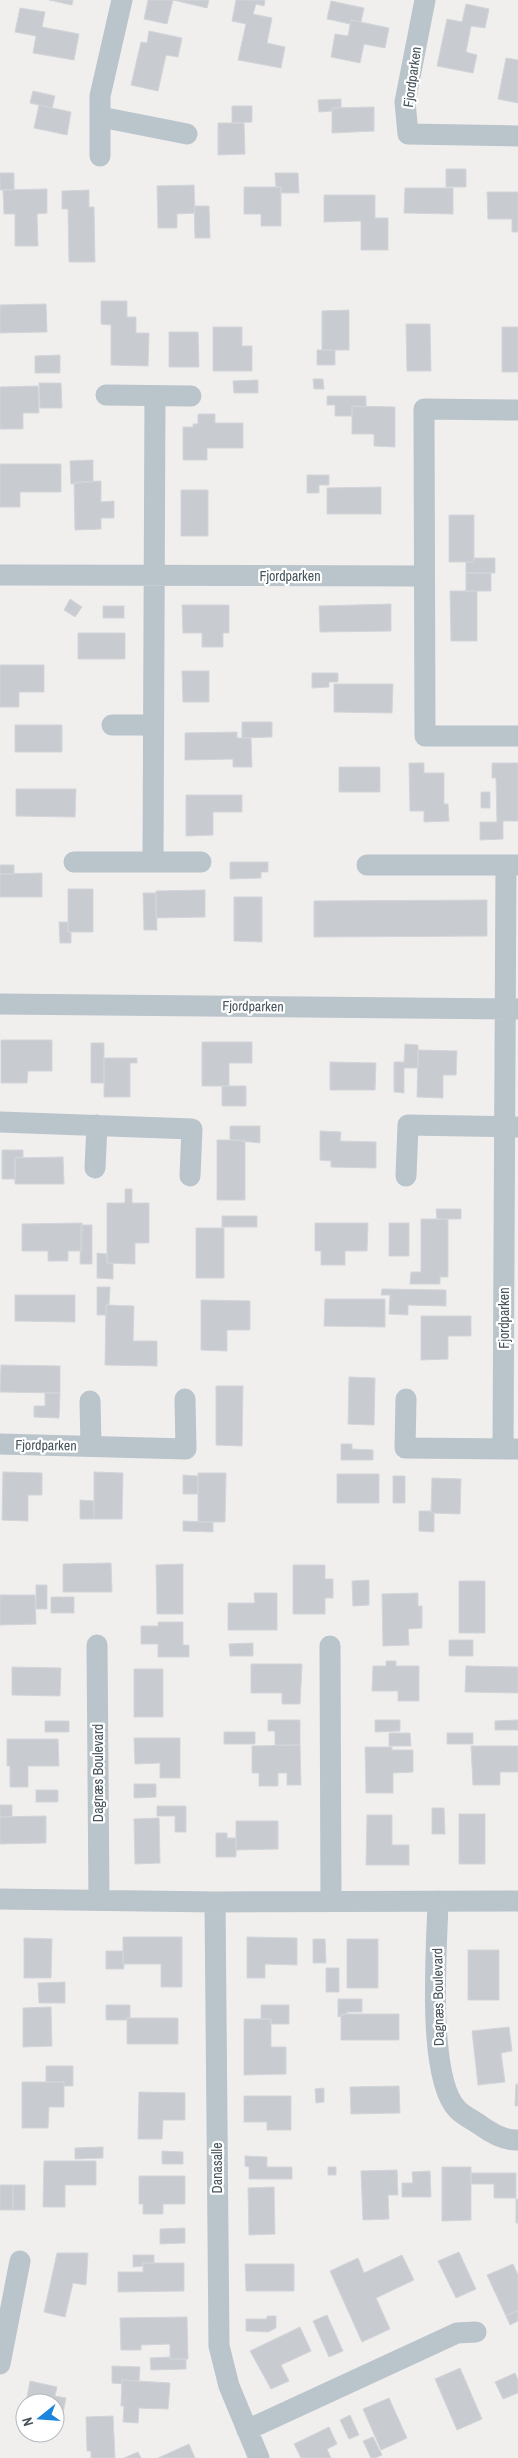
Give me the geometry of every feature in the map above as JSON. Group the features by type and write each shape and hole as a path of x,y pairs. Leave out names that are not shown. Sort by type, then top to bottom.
{"street":[{"path":"100,156 100,96 122,0"},
{"name":"Fjordparken","path":"425,0 405,102 408,134 518,136"},
{"path":"101,117 188,134"},
{"path":"106,395 191,396"},
{"path":"153,861 156,576 155,396"},
{"path":"518,410 424,409 425,736 518,736"},
{"name":"Fjordparken","path":"0,575 424,576"},
{"path":"112,725 153,725"},
{"path":"74,862 201,862"},
{"name":"Fjordparken","path":"367,865 512,865 510,1449 405,1448 406,1399"},
{"name":"Fjordparken","path":"0,1004 512,1009"},
{"path":"0,1122 192,1128 190,1176"},
{"path":"95,1168 97,1125"},
{"path":"406,1176 408,1125 511,1127"},
{"name":"Fjordparken","path":"0,1444 186,1449 185,1399"},
{"name":"Fjordparken","path":"90,1400 91,1446"},
{"name":"Dagnæs Boulevard","path":"97,1645 99,1900"},
{"path":"330,1646 331,1901"},
{"path":"0,1899 215,1902 518,1901"},
{"name":"Dagnæs Boulevard","path":"438,1901 435,2034 444,2084 457,2110 484,2128 509,2141 518,2140"},
{"name":"Danasalle","path":"215,1902 218,2346 229,2386 259,2458"},
{"path":"0,2364 20,2261"},
{"path":"247,2430 457,2333 476,2332"}],"building":[{"path":"49,0 73,0 72,5"},
{"path":"148,0 173,0 167,24 144,19"},
{"path":"173,0 209,0 207,8"},
{"path":"236,0 265,0 264,6 256,4 253,14 272,18 267,43 285,47 281,68 238,60 246,24 232,21"},
{"path":"331,1 364,8 361,22 351,20 350,24 327,19"},
{"path":"466,4 489,9 485,28 471,26 466,52 477,55 473,73 437,66 447,19 462,22"},
{"path":"20,8 45,12 42,27 79,34 74,60 33,53 36,36 15,32"},
{"path":"351,20 389,28 385,48 364,44 360,63 331,57 335,34 348,36"},
{"path":"149,31 182,38 178,57 166,55 158,91 131,85 141,42 147,43"},
{"path":"506,58 518,60 518,103 498,99"},
{"path":"33,91 55,96 52,108 30,103"},
{"path":"341,99 341,108 332,108 332,111 319,112 318,100"},
{"path":"39,105 71,112 67,135 34,128"},
{"path":"232,106 252,106 252,122 232,123"},
{"path":"374,107 374,131 332,133 332,108"},
{"path":"218,123 244,123 245,154 218,155"},
{"path":"446,169 466,169 466,187 446,187"},
{"path":"0,173 14,173 14,190 0,190"},
{"path":"275,173 298,173 299,193 280,193 281,187 276,187"},
{"path":"194,185 195,213 177,214 177,228 158,228 157,186"},
{"path":"244,187 281,187 281,226 261,226 261,214 244,214"},
{"path":"405,188 453,188 453,214 404,213"},
{"path":"47,189 47,213 37,214 38,246 15,246 15,214 4,214 3,190"},
{"path":"89,190 89,207 94,207 95,262 69,262 68,209 62,209 62,191"},
{"path":"487,192 518,192 518,232 512,232 512,219 488,219"},
{"path":"324,195 375,195 375,218 388,218 388,250 361,250 361,221 324,222"},
{"path":"194,206 209,206 210,238 195,238"},
{"path":"101,301 127,301 127,317 136,317 136,333 149,333 148,366 111,365 111,325 101,324"},
{"path":"46,304 47,332 0,333 0,305"},
{"path":"349,310 349,350 322,350 322,311"},
{"path":"406,324 430,324 431,371 407,371"},
{"path":"213,327 242,327 242,346 252,346 252,371 213,371"},
{"path":"502,327 518,327 518,372 502,372"},
{"path":"169,332 198,332 199,367 169,367"},
{"path":"317,350 335,350 335,365 317,365"},
{"path":"60,355 60,373 35,373 35,356"},
{"path":"313,379 323,379 324,389 314,389"},
{"path":"258,380 258,393 234,393 233,381"},
{"path":"39,383 61,383 62,408 40,408"},
{"path":"38,386 39,413 23,413 23,429 0,429 0,387"},
{"path":"327,396 366,396 366,407 352,406 352,416 335,416 335,405 327,405"},
{"path":"352,406 395,407 395,447 374,446 374,434 352,434"},
{"path":"198,414 215,414 215,423 243,423 243,448 207,448 207,460 183,460 183,427 193,427 193,424 198,424"},
{"path":"93,460 93,482 71,484 70,461"},
{"path":"0,464 61,464 61,492 20,492 20,507 0,507"},
{"path":"307,475 329,475 329,485 319,485 319,493 307,493"},
{"path":"101,481 101,502 114,501 114,518 101,518 101,529 75,530 74,482"},
{"path":"381,487 381,514 327,514 327,488"},
{"path":"181,490 208,490 208,536 181,536"},
{"path":"449,515 474,515 474,562 449,562"},
{"path":"474,558 495,558 495,573 466,573 466,562 474,562"},
{"path":"466,573 491,573 491,591 466,591"},
{"path":"450,591 477,591 477,641 451,641"},
{"path":"70,599 82,607 75,617 64,610"},
{"path":"391,604 391,631 320,632 319,606"},
{"path":"182,605 229,605 229,633 223,633 223,647 202,647 202,633 183,633"},
{"path":"103,606 124,606 124,618 103,618"},
{"path":"78,633 125,633 125,659 78,659"},
{"path":"0,665 44,665 44,692 19,692 19,707 0,707"},
{"path":"182,671 209,671 209,702 183,702"},
{"path":"312,673 338,673 338,682 329,682 329,687 312,688"},
{"path":"334,684 393,684 392,713 334,712"},
{"path":"242,722 272,722 272,737 242,738"},
{"path":"15,725 62,725 62,752 15,752"},
{"path":"237,732 237,738 251,738 252,767 233,767 233,759 185,760 185,733"},
{"path":"409,763 424,763 424,773 444,773 444,804 448,804 449,821 424,822 424,811 410,811"},
{"path":"492,763 518,763 518,821 503,821 503,839 480,840 480,822 497,822 496,778 492,778"},
{"path":"339,767 380,767 380,792 339,792"},
{"path":"16,789 76,789 75,817 16,816"},
{"path":"481,792 490,792 490,808 481,808"},
{"path":"186,795 242,795 242,812 213,812 213,835 186,836"},
{"path":"230,862 268,862 268,872 261,872 261,878 230,879"},
{"path":"0,865 14,865 14,874 0,874"},
{"path":"42,873 42,897 0,897 0,874"},
{"path":"68,889 93,889 93,932 68,932"},
{"path":"205,890 205,917 156,918 156,891"},
{"path":"143,893 156,893 157,930 144,930"},
{"path":"234,897 262,897 262,942 234,941"},
{"path":"487,900 487,936 314,937 314,901"},
{"path":"59,922 68,922 68,932 71,932 71,943 60,943"},
{"path":"1,1040 52,1040 52,1071 28,1071 27,1083 1,1083"},
{"path":"202,1042 252,1042 252,1063 229,1063 229,1086 202,1086"},
{"path":"91,1043 104,1043 104,1083 91,1083"},
{"path":"405,1044 418,1045 418,1068 404,1068 404,1093 394,1092 394,1062 404,1062"},
{"path":"418,1050 457,1051 456,1075 443,1075 443,1098 417,1097"},
{"path":"104,1058 137,1058 137,1063 130,1063 130,1097 104,1097"},
{"path":"330,1062 376,1063 375,1090 330,1090"},
{"path":"222,1086 246,1086 246,1106 222,1106"},
{"path":"230,1126 260,1126 260,1143 230,1140"},
{"path":"320,1131 341,1132 340,1141 376,1142 376,1168 331,1167 331,1161 320,1160"},
{"path":"217,1140 245,1140 245,1200 217,1200"},
{"path":"2,1150 23,1150 23,1157 15,1158 15,1179 2,1179"},
{"path":"63,1157 64,1184 15,1184 15,1158"},
{"path":"125,1189 132,1189 132,1203 149,1203 149,1243 135,1243 135,1264 107,1263 107,1203 125,1203"},
{"path":"436,1209 461,1209 461,1219 437,1219"},
{"path":"222,1216 257,1216 257,1227 222,1227"},
{"path":"421,1219 448,1219 448,1277 440,1277 440,1284 410,1284 411,1272 421,1272"},
{"path":"82,1223 82,1251 68,1251 68,1261 48,1261 48,1251 22,1251 22,1224"},
{"path":"315,1223 368,1223 367,1251 345,1251 345,1265 321,1265 321,1251 315,1251"},
{"path":"389,1223 409,1223 409,1256 389,1256"},
{"path":"81,1225 92,1225 92,1264 80,1264"},
{"path":"196,1228 224,1228 224,1278 196,1278"},
{"path":"97,1253 107,1254 107,1263 113,1263 113,1279 97,1278"},
{"path":"97,1287 110,1287 109,1305 106,1305 106,1315 97,1315"},
{"path":"382,1289 446,1290 446,1306 408,1305 408,1315 389,1314 390,1295 381,1295"},
{"path":"15,1295 75,1295 75,1322 15,1321"},
{"path":"325,1299 385,1299 385,1327 324,1326"},
{"path":"201,1300 250,1301 250,1330 227,1330 227,1351 201,1350"},
{"path":"106,1305 134,1306 133,1341 157,1341 157,1366 105,1365"},
{"path":"421,1316 471,1316 471,1336 448,1336 448,1359 421,1360"},
{"path":"1,1365 60,1366 60,1393 0,1392"},
{"path":"349,1377 375,1378 374,1425 348,1424"},
{"path":"216,1386 243,1386 242,1446 216,1445"},
{"path":"45,1393 60,1393 59,1418 34,1417 34,1406 45,1406"},
{"path":"341,1444 352,1444 352,1449 373,1450 373,1460 341,1460"},
{"path":"3,1472 42,1473 42,1495 28,1495 28,1521 2,1520"},
{"path":"94,1472 123,1473 122,1519 94,1519"},
{"path":"198,1473 226,1473 225,1522 198,1522"},
{"path":"337,1474 379,1474 379,1503 337,1503"},
{"path":"183,1475 198,1476 198,1494 183,1494"},
{"path":"393,1476 405,1476 405,1503 393,1503"},
{"path":"432,1478 461,1479 460,1514 431,1513"},
{"path":"80,1500 94,1501 94,1519 80,1519"},
{"path":"419,1511 431,1511 434,1513 434,1532 419,1531"},
{"path":"183,1521 213,1522 213,1532 183,1531"},
{"path":"111,1563 112,1592 63,1592 63,1564"},
{"path":"183,1564 183,1614 157,1614 156,1565"},
{"path":"293,1565 325,1565 325,1579 333,1579 333,1598 325,1598 325,1614 293,1614"},
{"path":"369,1580 369,1605 353,1606 352,1581"},
{"path":"459,1581 485,1581 485,1633 459,1633"},
{"path":"36,1585 47,1585 47,1609 36,1609"},
{"path":"254,1593 277,1593 277,1630 228,1630 228,1603 255,1603"},
{"path":"418,1593 418,1606 422,1606 422,1628 408,1629 409,1645 383,1646 382,1594"},
{"path":"0,1595 35,1595 36,1624 0,1625"},
{"path":"51,1597 74,1597 74,1613 51,1613"},
{"path":"158,1622 183,1622 183,1645 189,1645 189,1657 158,1657 158,1644 141,1644 141,1626 158,1626"},
{"path":"449,1640 473,1640 473,1656 449,1656"},
{"path":"253,1643 253,1656 230,1656 229,1644"},
{"path":"386,1661 396,1661 396,1666 419,1666 419,1701 398,1701 398,1691 372,1691 373,1666 386,1666"},
{"path":"251,1664 302,1664 300,1704 282,1704 282,1693 251,1693"},
{"path":"466,1666 518,1667 518,1693 465,1692"},
{"path":"12,1667 61,1668 60,1696 12,1695"},
{"path":"134,1669 163,1669 163,1717 134,1717"},
{"path":"268,1720 300,1720 300,1745 275,1745 275,1731 268,1731"},
{"path":"375,1720 400,1720 400,1731 375,1732"},
{"path":"518,1720 518,1730 495,1730 495,1721"},
{"path":"45,1721 69,1721 69,1732 45,1732"},
{"path":"224,1732 255,1732 255,1744 224,1744"},
{"path":"389,1733 410,1733 411,1746 389,1746"},
{"path":"447,1733 473,1733 473,1744 447,1744"},
{"path":"134,1738 180,1738 180,1778 160,1778 160,1763 135,1764"},
{"path":"7,1739 58,1739 59,1766 28,1766 28,1787 10,1787 10,1766 7,1766"},
{"path":"300,1745 301,1785 287,1785 287,1773 278,1773 278,1786 259,1786 259,1773 252,1773 252,1746"},
{"path":"471,1746 518,1746 518,1772 500,1772 500,1785 473,1785"},
{"path":"365,1747 392,1747 392,1750 413,1750 413,1772 393,1773 393,1793 366,1793"},
{"path":"134,1784 156,1784 156,1797 134,1798"},
{"path":"36,1790 58,1790 58,1802 36,1802"},
{"path":"0,1805 12,1805 12,1817 0,1817"},
{"path":"157,1806 186,1806 186,1832 175,1832 175,1816 157,1816"},
{"path":"432,1808 444,1808 445,1834 432,1834"},
{"path":"459,1814 485,1814 485,1864 459,1864"},
{"path":"367,1815 392,1815 392,1845 409,1845 409,1865 366,1865"},
{"path":"46,1816 46,1843 0,1844 0,1817"},
{"path":"159,1818 160,1863 135,1864 134,1819"},
{"path":"236,1821 278,1821 278,1849 236,1850"},
{"path":"216,1833 227,1833 227,1838 236,1838 236,1857 216,1857"},
{"path":"123,1937 182,1937 182,1987 161,1987 161,1964 123,1964"},
{"path":"247,1937 297,1938 297,1965 265,1964 265,1978 247,1978"},
{"path":"24,1938 52,1939 51,1978 24,1978"},
{"path":"313,1939 325,1939 326,1963 313,1963"},
{"path":"347,1939 378,1939 378,1988 347,1988"},
{"path":"468,1950 499,1950 499,2000 468,2000"},
{"path":"106,1951 123,1951 124,1969 106,1969"},
{"path":"326,1968 339,1968 339,1992 326,1992"},
{"path":"65,1982 65,2003 39,2003 38,1983"},
{"path":"338,1999 362,1999 362,2012 347,2012 347,2014 338,2017"},
{"path":"106,2005 130,2005 130,2018 127,2018 127,2020 106,2020"},
{"path":"261,2005 289,2005 289,2024 271,2024 271,2019 261,2019"},
{"path":"51,2007 52,2046 23,2047 23,2008"},
{"path":"341,2014 399,2014 399,2040 341,2040"},
{"path":"127,2018 178,2018 178,2044 127,2044"},
{"path":"244,2019 271,2019 271,2047 286,2047 286,2074 244,2075"},
{"path":"509,2027 512,2051 501,2053 505,2082 478,2085 472,2031"},
{"path":"46,2066 73,2066 73,2086 64,2086 64,2082 46,2082"},
{"path":"22,2082 64,2082 64,2107 49,2107 48,2128 22,2128"},
{"path":"516,2084 518,2084 518,2106 515,2106"},
{"path":"399,2086 400,2113 351,2114 350,2087"},
{"path":"324,2088 324,2102 316,2103 315,2089"},
{"path":"139,2092 185,2093 185,2120 163,2120 162,2139 138,2139"},
{"path":"244,2096 291,2096 291,2130 267,2130 267,2122 244,2122"},
{"path":"103,2147 103,2158 75,2159 75,2148"},
{"path":"162,2151 183,2152 183,2164 162,2164"},
{"path":"245,2156 267,2157 267,2167 292,2167 292,2179 249,2179 249,2167 245,2166"},
{"path":"44,2161 96,2161 96,2185 65,2185 65,2207 43,2207"},
{"path":"328,2167 336,2167 336,2175 328,2175"},
{"path":"442,2167 471,2167 471,2220 442,2221"},
{"path":"397,2170 398,2195 388,2195 389,2219 363,2220 361,2171"},
{"path":"430,2171 431,2197 402,2197 402,2183 413,2183 412,2172"},
{"path":"470,2173 516,2173 516,2198 494,2198 494,2184 471,2184"},
{"path":"139,2176 185,2176 185,2204 163,2204 163,2214 143,2214 143,2204 139,2204"},
{"path":"0,2185 13,2185 13,2210 0,2210"},
{"path":"13,2185 25,2185 25,2210 13,2210"},
{"path":"274,2187 275,2234 249,2235 248,2188"},
{"path":"516,2199 518,2199 518,2223 516,2223"},
{"path":"185,2228 185,2243 160,2244 160,2229"},
{"path":"459,2252 476,2289 456,2298 438,2261"},
{"path":"57,2253 88,2253 86,2285 73,2283 65,2317 44,2312"},
{"path":"133,2255 154,2255 154,2263 143,2263 143,2266 133,2267"},
{"path":"402,2255 414,2280 376,2298 390,2329 362,2342 330,2271 358,2258 364,2273"},
{"path":"143,2263 184,2263 184,2291 118,2292 118,2272 143,2272"},
{"path":"245,2264 294,2264 294,2291 246,2291"},
{"path":"513,2264 518,2275 518,2310 506,2316 487,2275"},
{"path":"518,2310 518,2321 510,2325 506,2316"},
{"path":"327,2315 343,2351 329,2357 313,2321"},
{"path":"267,2316 276,2316 276,2328 268,2332 246,2331 246,2319 267,2319"},
{"path":"187,2317 188,2359 170,2359 170,2344 141,2345 141,2350 121,2350 120,2318"},
{"path":"300,2327 311,2351 281,2365 289,2381 271,2389 250,2351"},
{"path":"170,2357 170,2359 186,2359 186,2369 151,2370 150,2358"},
{"path":"112,2366 140,2367 139,2381 122,2380 122,2384 112,2383"},
{"path":"460,2368 482,2419 457,2430 435,2379"},
{"path":"515,2373 518,2380 518,2393 503,2399 495,2382"},
{"path":"122,2380 170,2383 168,2409 139,2408 138,2423 123,2422 124,2406 121,2406"},
{"path":"30,2381 57,2387 56,2393 28,2393"},
{"path":"389,2398 407,2438 381,2450 363,2409"},
{"path":"350,2415 359,2435 349,2439 340,2420"},
{"path":"113,2416 115,2458 91,2458 91,2451 87,2451 86,2417"},
{"path":"329,2427 337,2444 327,2449 331,2458 301,2458 294,2444"},
{"path":"373,2437 382,2455 371,2458 363,2441"},
{"path":"189,2444 195,2458 158,2458"},
{"path":"138,2452 141,2458 124,2458"}]}
